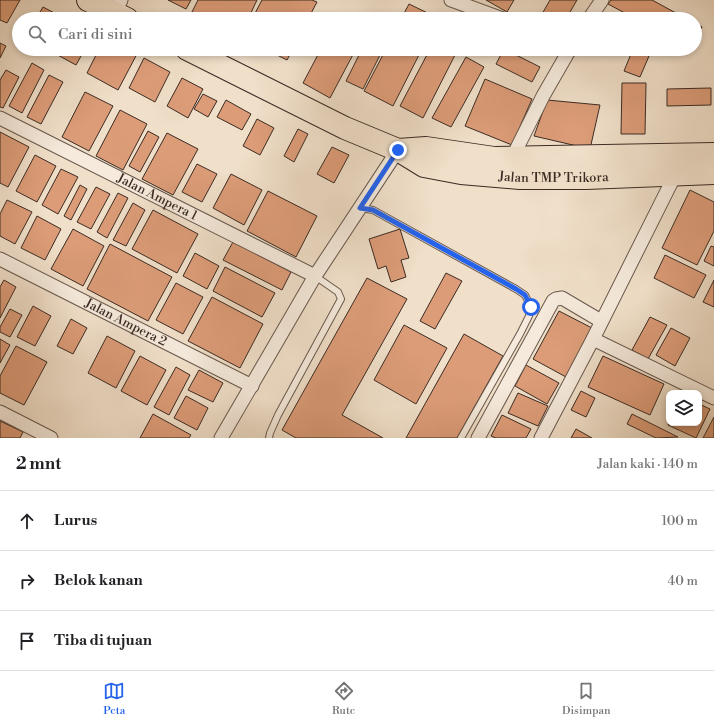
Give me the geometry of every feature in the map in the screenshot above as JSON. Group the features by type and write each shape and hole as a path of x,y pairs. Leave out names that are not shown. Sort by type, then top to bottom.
{"highway":[{"path":"88,0 121,11"},
{"name":"Jalan TMP Trikora","path":"201,56 344,128 398,150 424,166 443,170 520,178 586,178 714,172"},
{"name":"Jalan TMP Trikora","path":"398,150 426,148 494,158 714,154"}],"street":[{"path":"451,0 484,12"},
{"path":"594,12 602,0"},
{"path":"512,158 543,96 566,56"},
{"name":"Jalan Ampera 1","path":"0,118 315,276"},
{"path":"221,438 315,276 398,150"},
{"path":"541,438 593,339 684,155"},
{"name":"Jalan Ampera 2","path":"0,260 252,386"},
{"path":"478,438 553,301 562,298 601,321"},
{"path":"593,339 714,398"},
{"path":"0,412 51,438"}],"lane":[{"path":"360,208 373,210 500,280 525,295 531,307 529,316 520,334 461,438"},
{"path":"269,438 278,414 341,299 338,292 315,276"}],"building":[{"path":"0,0 20,0 7,23 0,20"},
{"path":"168,0 191,0 186,9"},
{"path":"198,0 257,0 251,12 192,12"},
{"path":"262,0 312,0 317,2 312,12 256,12"},
{"path":"486,0 514,0 507,12"},
{"path":"550,0 577,0 570,12 543,12"},
{"path":"611,0 652,0 674,12 623,12 608,4"},
{"path":"409,4 426,12 405,12"},
{"path":"43,7 52,12 40,12"},
{"path":"0,43 6,46 0,58"},
{"path":"60,56 81,56 76,65"},
{"path":"96,56 136,56 118,90 87,73"},
{"path":"279,56 289,56 287,60"},
{"path":"317,56 352,56 330,98 303,83"},
{"path":"358,56 380,56 363,89 346,81"},
{"path":"382,56 418,56 393,106 364,91"},
{"path":"426,56 454,56 423,118 400,106"},
{"path":"500,56 518,56 540,67 532,82 496,64"},
{"path":"630,56 649,56 640,77 624,71"},
{"path":"466,57 484,67 451,127 432,118"},
{"path":"144,58 170,72 155,102 129,88"},
{"path":"32,63 44,70 22,113 9,106"},
{"path":"6,70 19,77 3,108 0,107 0,80"},
{"path":"49,75 63,82 41,124 27,117"},
{"path":"182,78 203,89 188,118 167,106"},
{"path":"485,79 532,99 512,145 465,126"},
{"path":"622,83 646,83 645,134 621,134"},
{"path":"711,88 711,105 667,106 667,89"},
{"path":"85,92 113,106 89,151 62,137"},
{"path":"203,94 217,101 208,117 194,109"},
{"path":"226,100 251,114 242,130 217,117"},
{"path":"547,100 600,105 590,149 534,136"},
{"path":"120,110 147,124 123,170 96,156"},
{"path":"257,119 274,128 260,155 243,146"},
{"path":"298,129 308,134 294,162 284,156"},
{"path":"148,131 159,137 140,172 129,166"},
{"path":"0,132 29,147 8,187 0,183"},
{"path":"167,133 198,149 173,195 142,179"},
{"path":"332,147 349,155 334,183 317,174"},
{"path":"35,155 56,166 37,202 16,191"},
{"path":"197,164 217,174 202,202 182,192"},
{"path":"61,169 78,177 58,214 42,205"},
{"path":"231,174 262,190 244,225 213,208"},
{"path":"80,185 87,189 71,220 64,216"},
{"path":"96,187 110,194 91,229 77,222"},
{"path":"690,190 714,202 714,231 697,265 662,248"},
{"path":"268,191 317,216 296,257 247,231"},
{"path":"118,193 128,198 107,238 97,232"},
{"path":"7,200 32,212 15,244 0,236 0,214"},
{"path":"133,203 145,210 126,246 113,240"},
{"path":"153,210 198,234 177,273 132,249"},
{"path":"37,216 61,229 45,260 21,248"},
{"path":"73,229 104,246 83,286 51,269"},
{"path":"400,229 409,258 401,260 406,277 391,282 386,266 378,269 369,239"},
{"path":"233,242 291,272 282,290 223,260"},
{"path":"110,244 172,277 148,321 87,289"},
{"path":"711,246 714,247 714,266 704,261"},
{"path":"195,253 219,266 207,289 183,276"},
{"path":"665,255 706,275 694,298 654,278"},
{"path":"225,267 275,293 262,317 213,291"},
{"path":"446,273 462,281 435,329 420,321"},
{"path":"367,278 407,299 342,415 383,438 296,438 282,430"},
{"path":"4,280 16,287 0,318 0,287"},
{"path":"714,280 714,307 703,302"},
{"path":"176,283 203,297 183,334 156,320"},
{"path":"212,297 263,324 240,368 188,341"},
{"path":"33,306 51,316 35,346 17,337"},
{"path":"10,309 22,315 10,337 0,332 0,327"},
{"path":"559,311 592,328 566,377 533,359"},
{"path":"650,317 667,325 648,359 632,350"},
{"path":"71,319 87,328 73,354 57,346"},
{"path":"404,325 447,348 416,404 374,380"},
{"path":"671,328 690,338 675,366 656,355"},
{"path":"464,334 503,356 457,438 406,438"},
{"path":"107,336 135,351 116,388 88,373"},
{"path":"0,339 10,345 0,363"},
{"path":"16,346 47,362 24,405 0,393 0,376"},
{"path":"140,356 166,370 147,405 121,391"},
{"path":"603,356 664,384 650,415 588,387"},
{"path":"526,365 559,383 547,404 515,386"},
{"path":"176,367 190,375 169,415 154,407"},
{"path":"199,370 223,383 213,402 188,390"},
{"path":"581,391 595,398 586,417 571,410"},
{"path":"518,393 548,406 538,426 508,413"},
{"path":"186,396 208,408 197,430 174,418"},
{"path":"702,405 710,409 702,426"},
{"path":"153,414 191,435 189,438 140,438"},
{"path":"632,414 678,437 656,438 627,424"},
{"path":"502,415 531,429 526,438 496,438 491,436"},
{"path":"714,417 714,438 703,438"},
{"path":"0,421 23,432 20,438 0,438"},
{"path":"670,426 702,426 696,438"},
{"path":"576,429 592,438 571,438"}],"route":[{"path":"398,150 360,208 373,210 516,289 525,295 531,307"}]}
